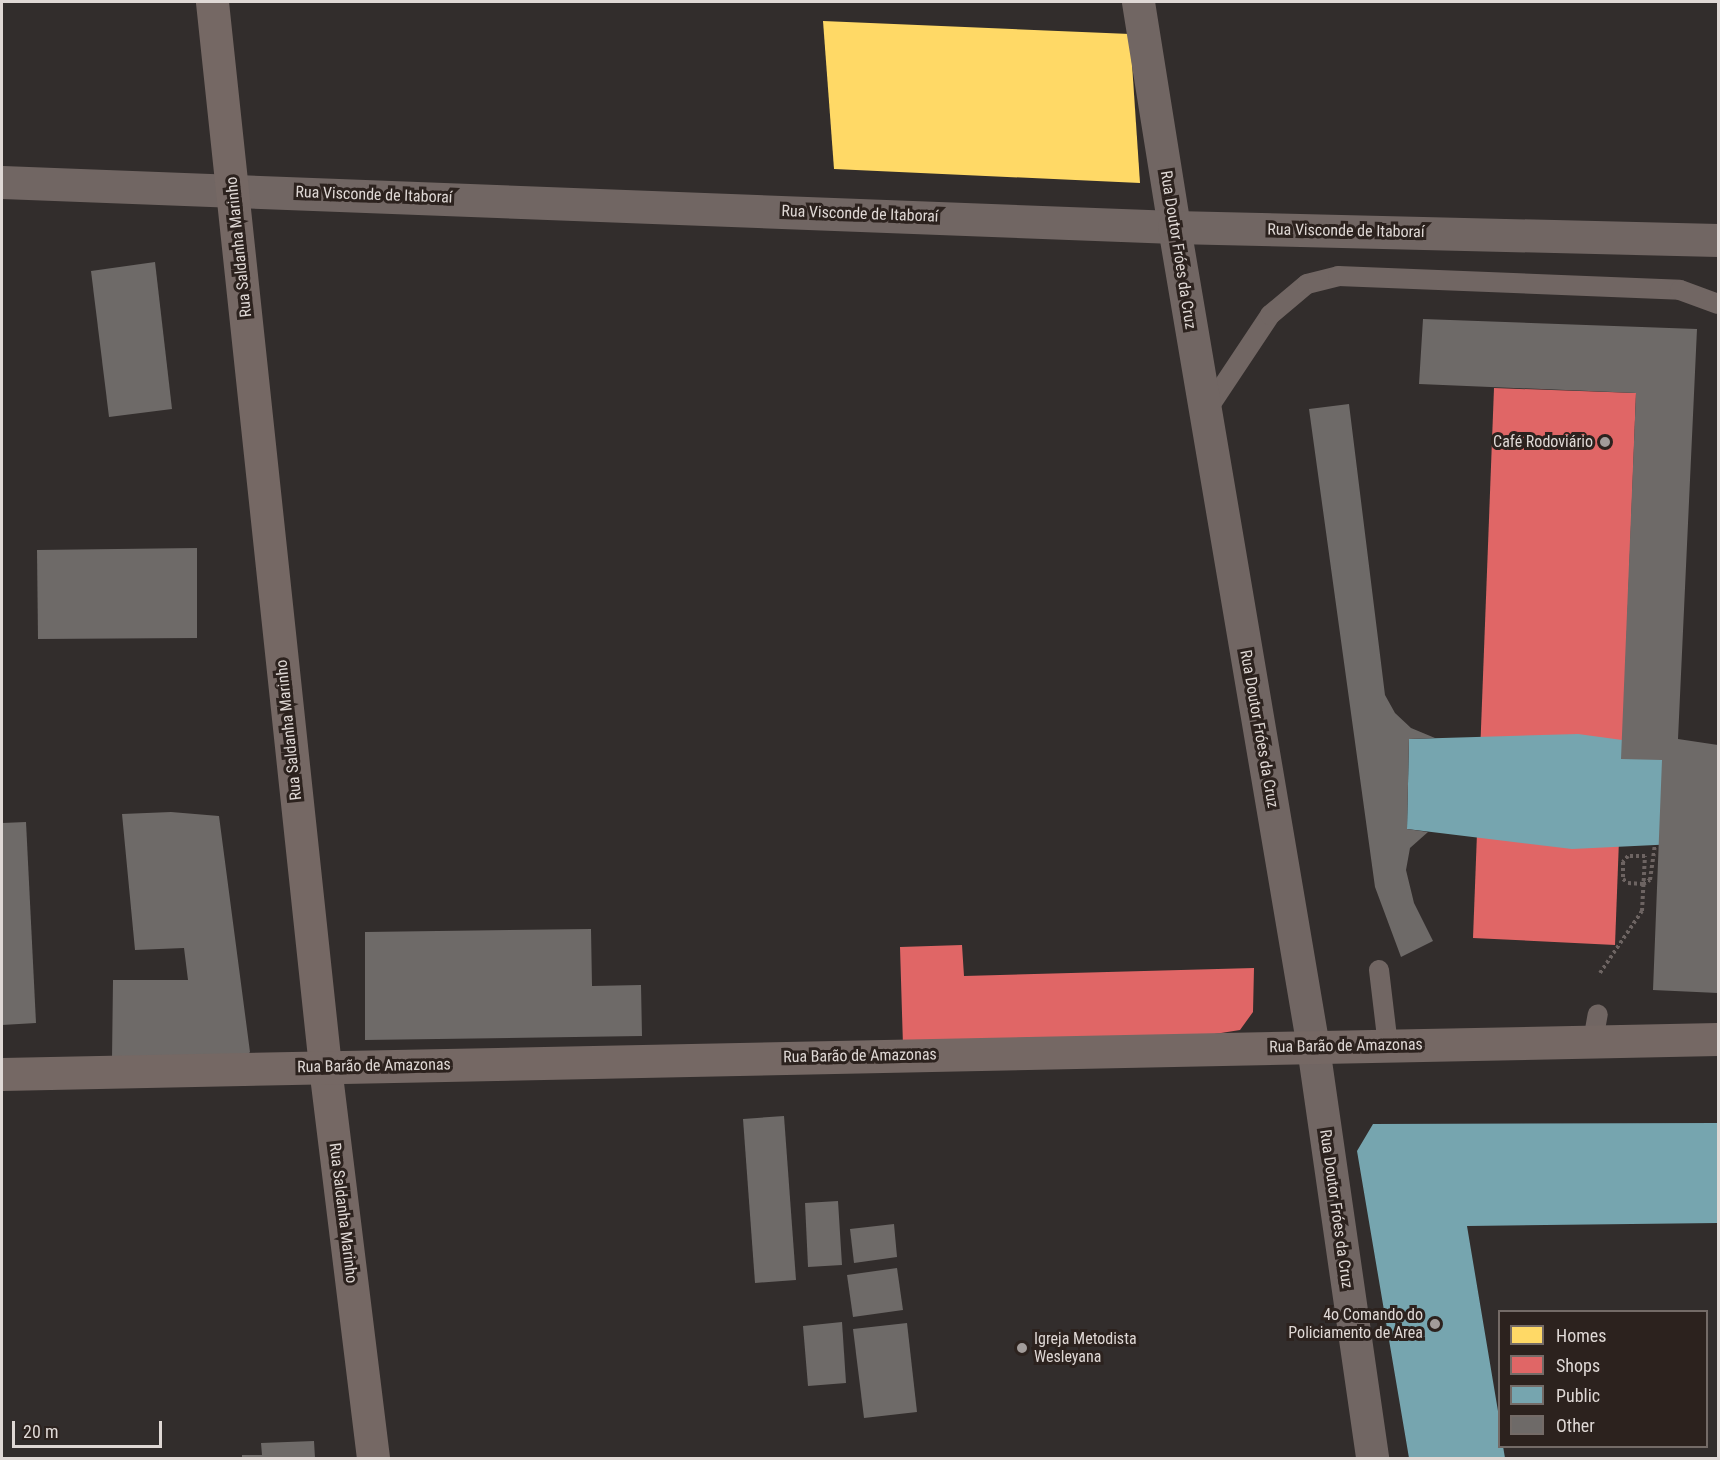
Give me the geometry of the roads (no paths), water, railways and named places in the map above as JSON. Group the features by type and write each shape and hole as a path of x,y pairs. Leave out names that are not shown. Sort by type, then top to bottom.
{"main road":[{"name":"Rua Saldanha Marinho","path":"212,2 325,1067 373,1458"},
{"name":"Rua Barão de Amazonas","path":"2,1074 1388,1046 1595,1028 1719,1039"}],"street":[{"name":"Rua Doutor Fróes da Cruz","path":"1138,2 1205,413 1313,1047 1372,1458"},
{"name":"Rua Visconde de Itaboraí","path":"2,182 232,189 1174,227 1719,240"}],"lane":[{"path":"1205,413 1270,315 1307,284 1338,276 1680,290 1719,304"},
{"path":"1379,970 1388,1046"}],"place":[{"name":"Café Rodoviário","path":"1605,442"},
{"name":"4o Comando do Policiamento de Area","path":"1435,1324"},
{"name":"Igreja Metodista Wesleyana","path":"1022,1348"}]}
